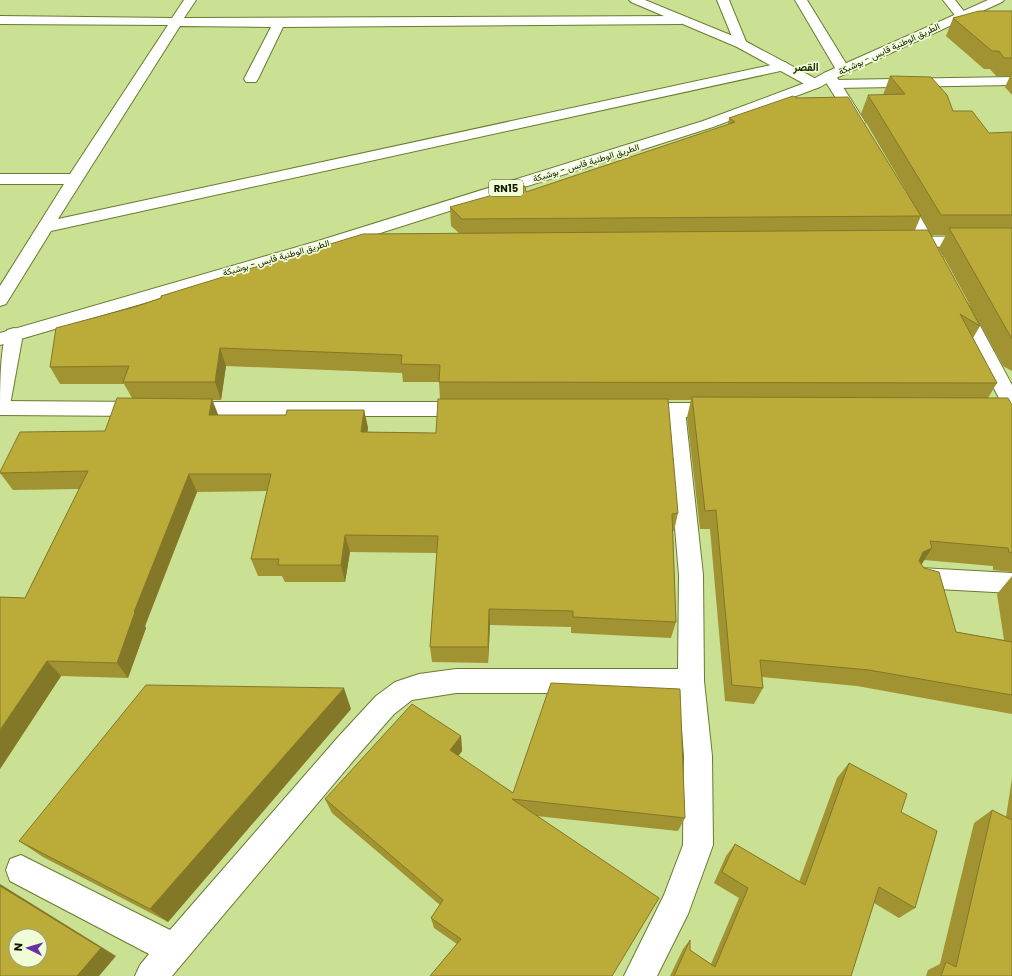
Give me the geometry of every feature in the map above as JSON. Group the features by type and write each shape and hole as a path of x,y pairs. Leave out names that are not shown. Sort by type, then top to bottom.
{"street":[{"path":"0,300 75,179 190,0"},
{"path":"635,0 741,44 786,66 815,84"},
{"path":"723,0 741,44"},
{"path":"801,0 867,139"},
{"path":"948,0 961,15"},
{"name":"الطريق الوطنية قابس - بوشبكة","path":"7,337 324,245 708,124 836,76 961,15 998,0"},
{"path":"0,20 175,22 681,20"},
{"path":"251,79 279,22"},
{"path":"45,227 786,66"},
{"path":"836,76 1012,81"},
{"path":"0,179 75,179"},
{"path":"895,186 941,270"},
{"path":"887,242 1012,241"},
{"path":"324,245 379,244"},
{"path":"952,291 1007,407"},
{"path":"0,405 7,337"},
{"path":"0,408 484,410"},
{"path":"619,410 738,410"},
{"path":"640,976 677,903 698,845 698,756 691,681 691,575 675,410"},
{"path":"920,578 1012,583"},
{"path":"152,976 349,745 385,705 404,691 419,686 456,681 691,681"},
{"path":"21,870 175,950"}],"building":[{"path":"979,11 1012,11 1012,58 1004,58 999,51 992,51 953,18"},
{"path":"890,76 931,77 947,95 953,111 972,111 989,133 1012,132 1012,215 941,215 868,95 905,94"},
{"path":"793,96 797,98 848,97 921,216 462,219 450,207 525,186 526,192 735,122 729,118"},
{"path":"949,228 1012,228 1012,339"},
{"path":"928,230 980,326 960,314 997,383 439,382 440,365 401,364 402,355 220,348 215,382 123,382 129,366 50,367 56,328 138,306 161,298 161,296 363,234"},
{"path":"692,397 1008,398 1012,405 1012,553 1009,552 1008,548 930,541 932,548 923,552 919,561 924,568 939,572 956,632 1012,642 1012,695 869,670 760,660 763,688 732,685 716,510 705,511"},
{"path":"117,398 212,399 209,415 286,415 287,410 364,410 361,432 436,433 438,399 668,399 678,513 672,514 676,622 573,617 573,611 489,609 488,647 430,647 438,536 345,535 341,565 278,565 279,559 251,559 271,474 189,474 134,612 117,663 47,661 0,730 0,597 25,598 88,471 0,472 20,432 105,431"},
{"path":"551,683 680,689 685,818 512,799 659,898 612,976 430,976 461,939 431,918 443,900 325,799 412,704 461,736 450,750 513,793"},
{"path":"146,685 344,688 150,909 19,841"},
{"path":"849,763 907,794 901,812 937,831 915,908 879,887 851,976 674,976 690,940 690,950 715,967 748,888 722,872 735,844 805,885"},
{"path":"992,810 1012,820 1012,976 941,976 946,962 956,967"},
{"path":"0,886 101,948 77,976 0,976"}],"district":[{"name":"القصر","path":"806,67"}]}
